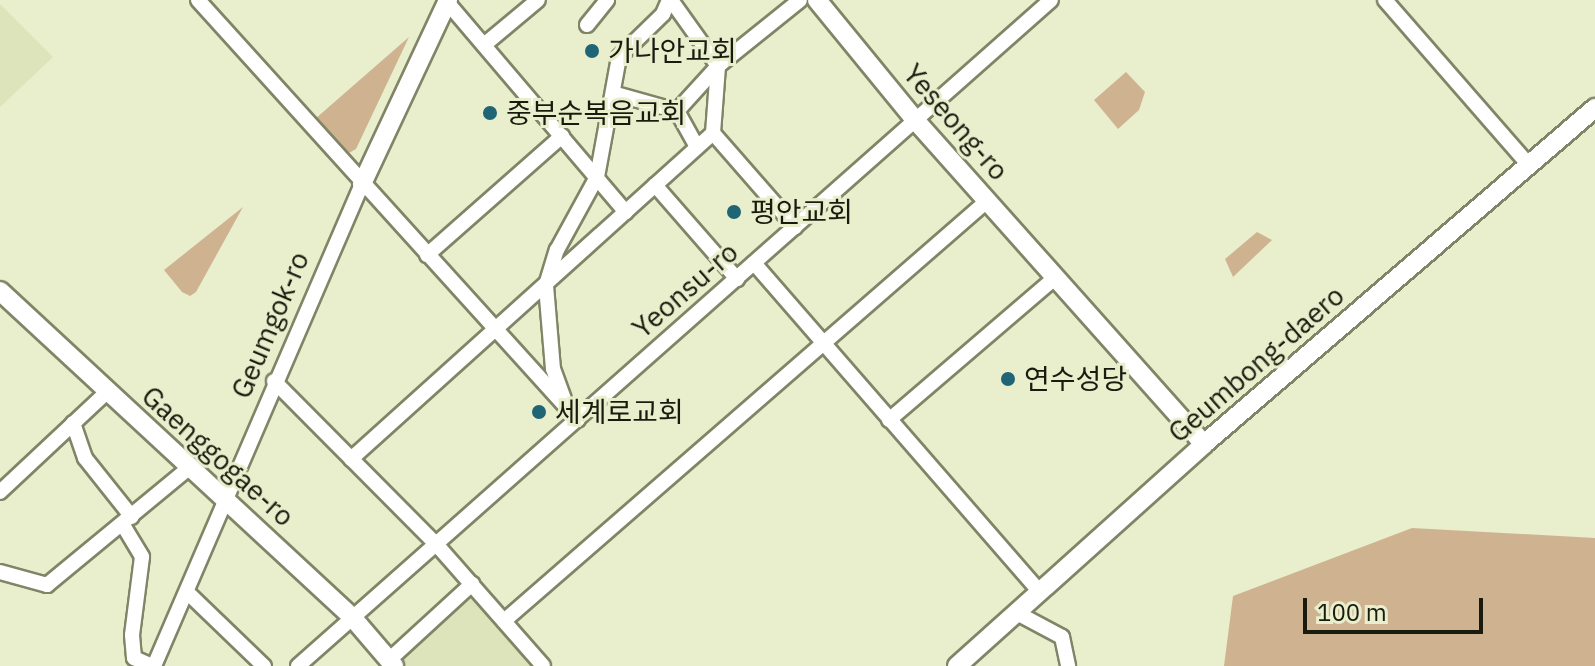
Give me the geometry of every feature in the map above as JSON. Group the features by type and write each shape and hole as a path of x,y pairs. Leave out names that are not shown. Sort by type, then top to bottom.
{"street":[{"path":"198,0 578,420"},
{"path":"484,45 538,0"},
{"path":"587,25 607,0"},
{"path":"351,459 497,331 546,285 655,185 713,133 718,66 670,0 663,14 619,57 616,94 597,177 557,250 546,285 553,369 567,408"},
{"path":"677,111 718,66 800,0"},
{"name":"Yeseong-ro","path":"817,0 916,121 1204,444"},
{"path":"1385,0 1529,165"},
{"path":"447,1 626,212"},
{"name":"Geumgok-ro","path":"153,666 228,501 274,381 447,1"},
{"name":"Yeonsu-ro","path":"298,666 916,121 1041,3"},
{"path":"616,94 677,111 697,147"},
{"name":"Geumbong-daero","path":"957,666 1204,444 1595,108"},
{"path":"713,133 795,227"},
{"path":"427,255 562,136"},
{"path":"655,185 737,279"},
{"path":"504,621 987,201"},
{"path":"754,263 1040,592"},
{"path":"889,420 1056,277"},
{"name":"Gaenggogae-ro","path":"0,291 352,617 392,663"},
{"path":"274,381 436,544 543,666"},
{"path":"0,492 107,392"},
{"path":"73,423 85,458 127,521 142,557 134,658 153,666"},
{"path":"0,572 47,585 189,468"},
{"path":"392,663 472,584"},
{"path":"187,592 264,666"},
{"path":"1017,613 1062,637 1068,666"}],"shaded area":[{"path":"0,4 53,57 0,107"},
{"path":"409,37 356,149 349,153 315,119"},
{"path":"1126,72 1145,92 1139,110 1118,129 1094,100"},
{"path":"243,207 196,292 190,296 182,292 164,270"},
{"path":"1257,232 1272,240 1233,277 1225,259"},
{"path":"1412,528 1595,538 1595,666 1224,666 1233,596"},
{"path":"472,584 543,666 406,666 395,653"}],"place":[{"name":"가나안교회","path":"592,51"},
{"name":"중부순복음교회","path":"490,113"},
{"name":"평안교회","path":"734,212"},
{"name":"연수성당","path":"1008,379"},
{"name":"세계로교회","path":"539,412"}]}
